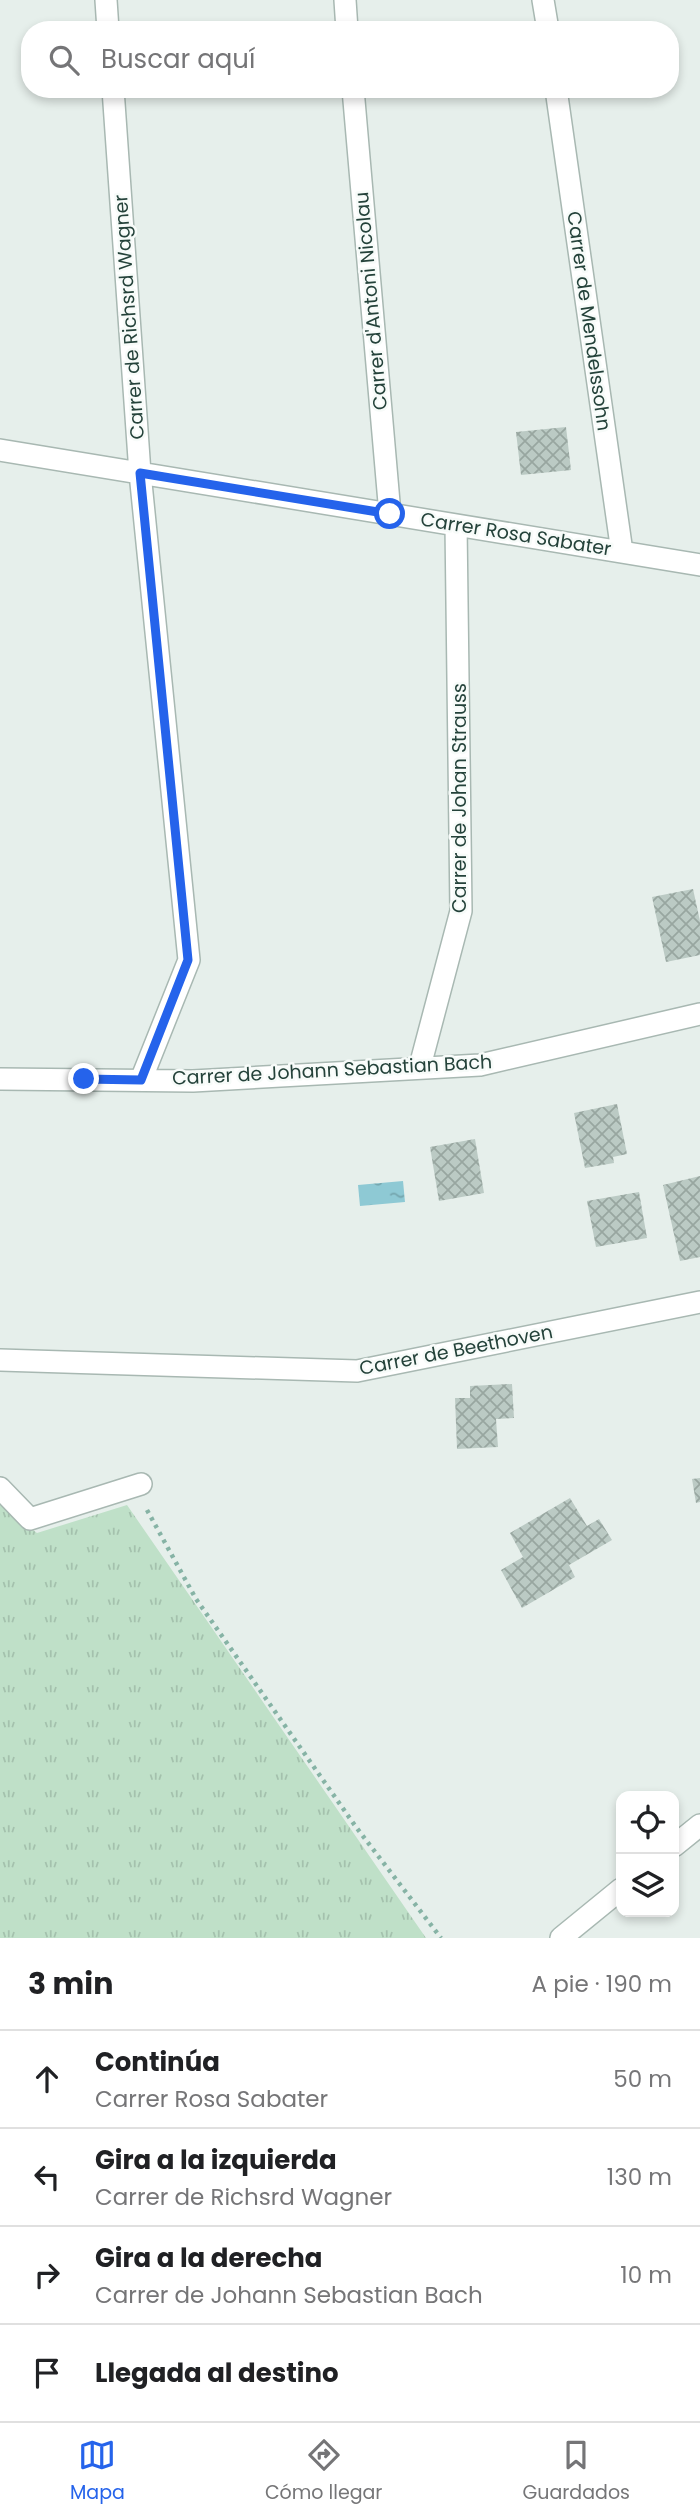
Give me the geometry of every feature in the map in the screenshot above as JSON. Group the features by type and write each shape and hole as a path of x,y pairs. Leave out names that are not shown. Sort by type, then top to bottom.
{"street":[{"path":"106,0 107,21"},
{"path":"345,0 346,21"},
{"path":"543,0 546,21"},
{"name":"Carrer de Richsrd Wagner","path":"114,98 140,473 188,960 141,1080"},
{"name":"Carrer d'Antoni Nicolau","path":"354,98 390,514"},
{"name":"Carrer de Mendelssohn","path":"557,98 622,552"},
{"name":"Carrer Rosa Sabater","path":"0,450 700,565"},
{"name":"Carrer de Johan Strauss","path":"420,1066 461,911 456,525"},
{"name":"Carrer de Johann Sebastian Bach","path":"0,1079 193,1081 420,1066 480,1065 700,1014"},
{"name":"Carrer de Beethoven","path":"0,1360 357,1371 700,1302"},
{"path":"0,1488 30,1519 141,1484"},
{"path":"679,1842 700,1825"},
{"path":"561,1938 616,1893"}],"path":[{"path":"141,1484 148,1517 197,1599 356,1827 441,1938"}],"green space":[{"path":"0,1505 37,1533 127,1505 426,1938 0,1938"}],"water":[{"path":"403,1181 405,1202 360,1206 358,1185"}],"building":[{"path":"566,427 571,470 521,475 516,432"},
{"path":"693,889 700,921 700,955 666,962 652,897"},
{"path":"617,1104 627,1154 613,1157 614,1163 585,1168 574,1113"},
{"path":"475,1139 484,1193 439,1201 430,1147"},
{"path":"700,1176 700,1257 680,1261 663,1185"},
{"path":"639,1192 647,1238 596,1247 587,1201"},
{"path":"512,1384 514,1418 496,1419 498,1447 457,1449 455,1398 470,1398 470,1386"},
{"path":"700,1478 700,1502 696,1503 692,1479"},
{"path":"570,1498 587,1526 599,1519 612,1540 569,1565 575,1577 522,1608 501,1570 523,1557 510,1533"}],"route":[{"path":"84,1079 141,1080 188,960 140,473 390,514"}]}
